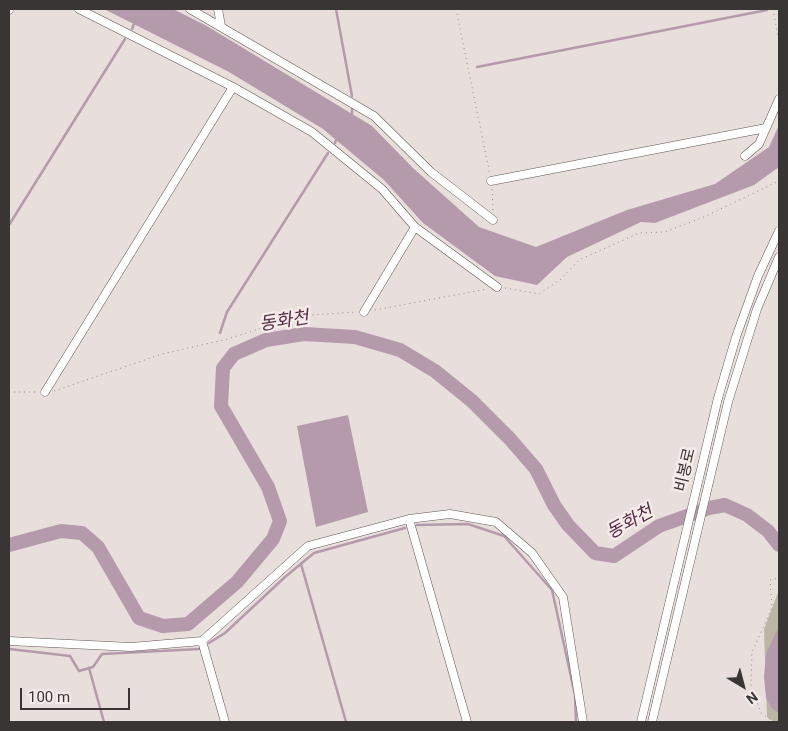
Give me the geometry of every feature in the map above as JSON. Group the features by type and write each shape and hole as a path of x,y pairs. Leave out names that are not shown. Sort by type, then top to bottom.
{"street":[{"path":"79,9 232,87 312,132 382,189 415,227 497,287"},
{"path":"190,9 374,116 431,172 493,220"},
{"path":"218,9 222,26"},
{"path":"44,392 232,87"},
{"path":"744,156 759,144 779,99"},
{"path":"491,180 766,128"},
{"path":"364,312 415,227"},
{"name":"비봉로","path":"641,722 704,454 736,337 758,276 779,231"},
{"name":"비봉로","path":"652,722 740,357 757,309 779,257"},
{"path":"9,641 131,647 202,641 308,546 409,519 450,514 496,522 532,553 563,597 583,722"},
{"path":"409,519 467,722"},
{"path":"202,641 225,722"}],"path":[{"path":"456,9 491,180 493,220"},
{"path":"773,9 779,42"},
{"path":"9,392 51,392 162,354 228,339 298,316 364,312 497,287 539,294 560,280 579,260 639,233 665,232 706,216 779,181"},
{"path":"774,722 761,713 751,686 752,652 772,608 770,580 779,578"}],"shaded area":[{"path":"104,9 173,9 205,25 372,126 413,168 479,227 536,247 627,210 715,184 769,147 779,125 779,167 754,185 655,223 641,222 567,257 537,285 495,276 423,223 384,180 323,129 229,72"},
{"path":"348,415 368,512 316,527 297,426"},
{"path":"779,590 779,722 774,722 767,717 764,629"},
{"path":"779,626 779,714 771,707 766,698 764,677 766,654"}],"waterway":[{"path":"336,9 352,96"},
{"path":"477,67 767,10"},
{"path":"132,29 134,24"},
{"path":"9,225 125,39"},
{"path":"352,109 352,114"},
{"path":"220,333 227,312 328,153"},
{"name":"동화천","path":"9,545 61,531 82,533 98,547 139,618 163,626 188,624 237,582 273,539 280,521 268,487 221,406 223,368 234,354 266,340 304,334 355,337 400,350 435,371 472,401 510,439 536,469 554,505 568,525 595,553 614,556 659,526 709,508 725,505 747,515 768,531 779,545"},
{"path":"417,525 468,524 504,536 552,590 575,695 576,722"},
{"path":"209,643 225,633 285,577 314,553 405,528"},
{"path":"301,564 346,722"},
{"path":"9,649 70,656 79,671 93,667 102,654 199,649"},
{"path":"89,668 104,722"}]}
